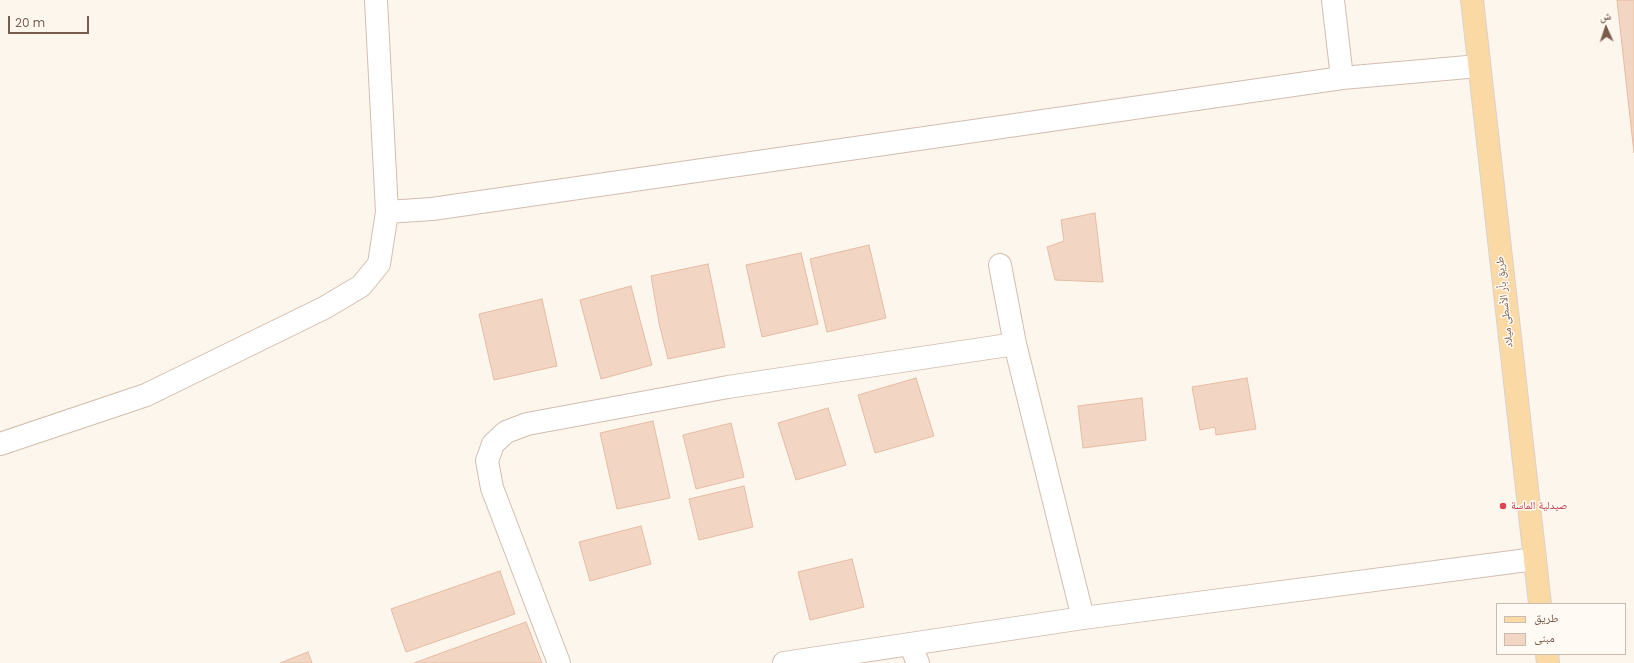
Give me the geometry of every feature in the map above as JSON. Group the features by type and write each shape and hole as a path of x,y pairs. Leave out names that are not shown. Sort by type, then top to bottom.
{"main road":[{"name":"طريق بأر الأسطى ميلاد","path":"1472,0 1540,603"}],"street":[{"path":"0,444 146,395 324,308 361,286 379,264 387,212 376,0"},
{"path":"1333,0 1342,78"},
{"path":"387,212 448,206 1342,78 1479,66"},
{"path":"1000,265 1015,344 1083,618"},
{"path":"559,663 492,488 487,462 493,444 506,432 527,424 728,387 1015,344"},
{"path":"784,663 914,654 1083,618 1535,559"}],"building":[{"path":"1617,0 1634,0 1634,153"},
{"path":"1095,213 1103,282 1055,280 1047,247 1064,241 1061,220"},
{"path":"869,245 886,318 827,332 810,259"},
{"path":"801,253 818,324 762,337 746,265"},
{"path":"708,264 725,347 668,359 659,323 651,276"},
{"path":"631,286 652,365 601,379 580,300"},
{"path":"542,299 557,366 494,380 479,314"},
{"path":"916,378 934,436 875,453 858,395"},
{"path":"1247,378 1256,429 1216,435 1215,427 1200,430 1192,387"},
{"path":"1142,398 1146,440 1083,448 1078,406"},
{"path":"828,408 846,465 796,480 778,423"},
{"path":"653,421 670,498 617,509 600,433"},
{"path":"731,423 744,477 696,489 683,435"},
{"path":"744,486 753,527 699,540 689,499"},
{"path":"641,526 651,564 590,581 579,542"},
{"path":"852,559 864,607 810,620 798,572"},
{"path":"500,571 515,614 406,652 391,609"},
{"path":"526,622 542,663 414,663"},
{"path":"308,652 312,663 280,663"}],"place":[{"name":"صيدلية الماسة","path":"1503,506"}]}
